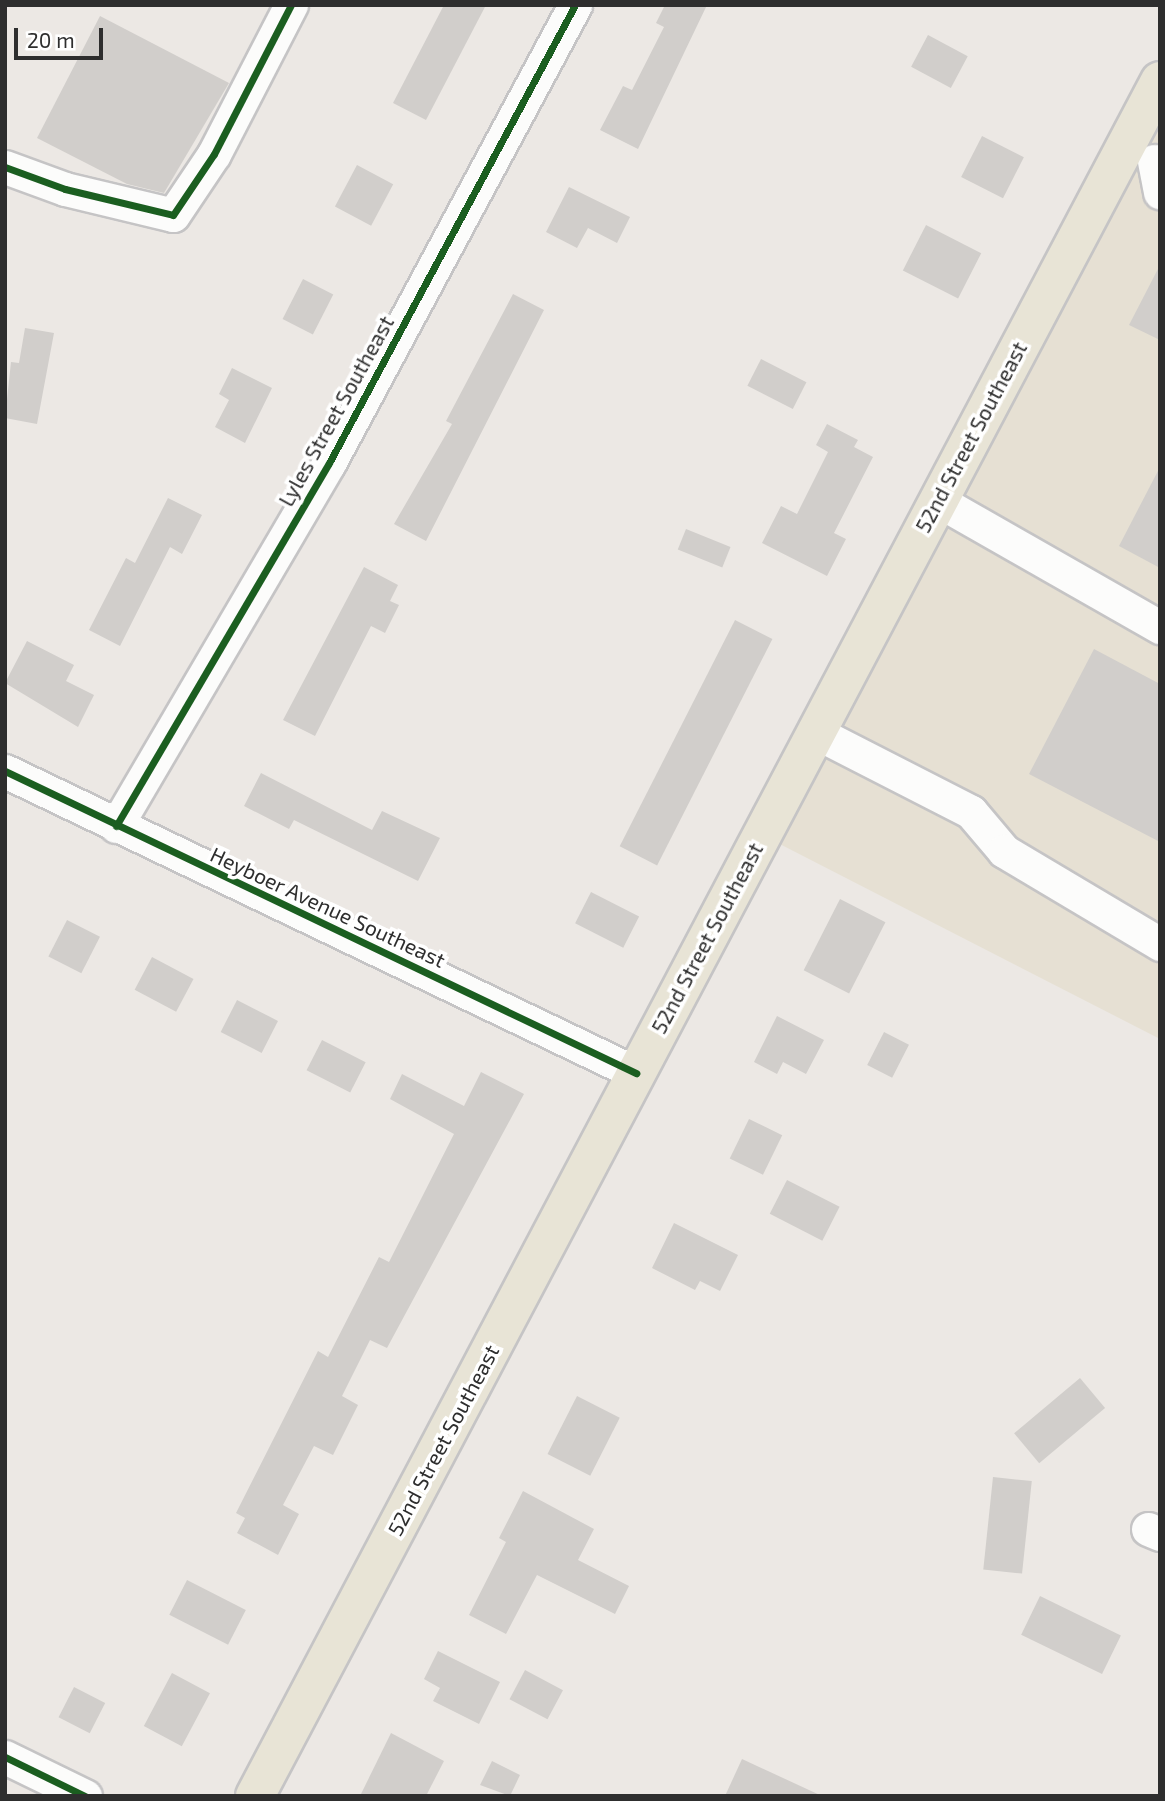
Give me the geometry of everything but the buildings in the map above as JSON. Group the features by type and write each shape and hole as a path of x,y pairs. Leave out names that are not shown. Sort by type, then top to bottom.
{"main road":[{"name":"52nd Street Southeast","path":"255,1796 937,500 1150,164 1160,81"}],"street":[{"path":"5,167 65,190 173,215 214,154 291,5"},
{"name":"Lyles Street Southeast","path":"116,826 329,463 575,5"},
{"path":"937,500 1160,627"},
{"path":"815,732 971,812 1004,851 1160,944"},
{"name":"Heyboer Avenue Southeast","path":"5,771 636,1073"},
{"path":"5,1757 85,1796"}],"shaded area":[{"path":"1160,73 1160,1039 768,838"}],"cycle path":[{"path":"5,167 65,189 173,215 214,154 291,5"},
{"path":"116,826 329,463 575,5"},
{"path":"5,771 636,1073"},
{"path":"5,1757 85,1796"}]}
